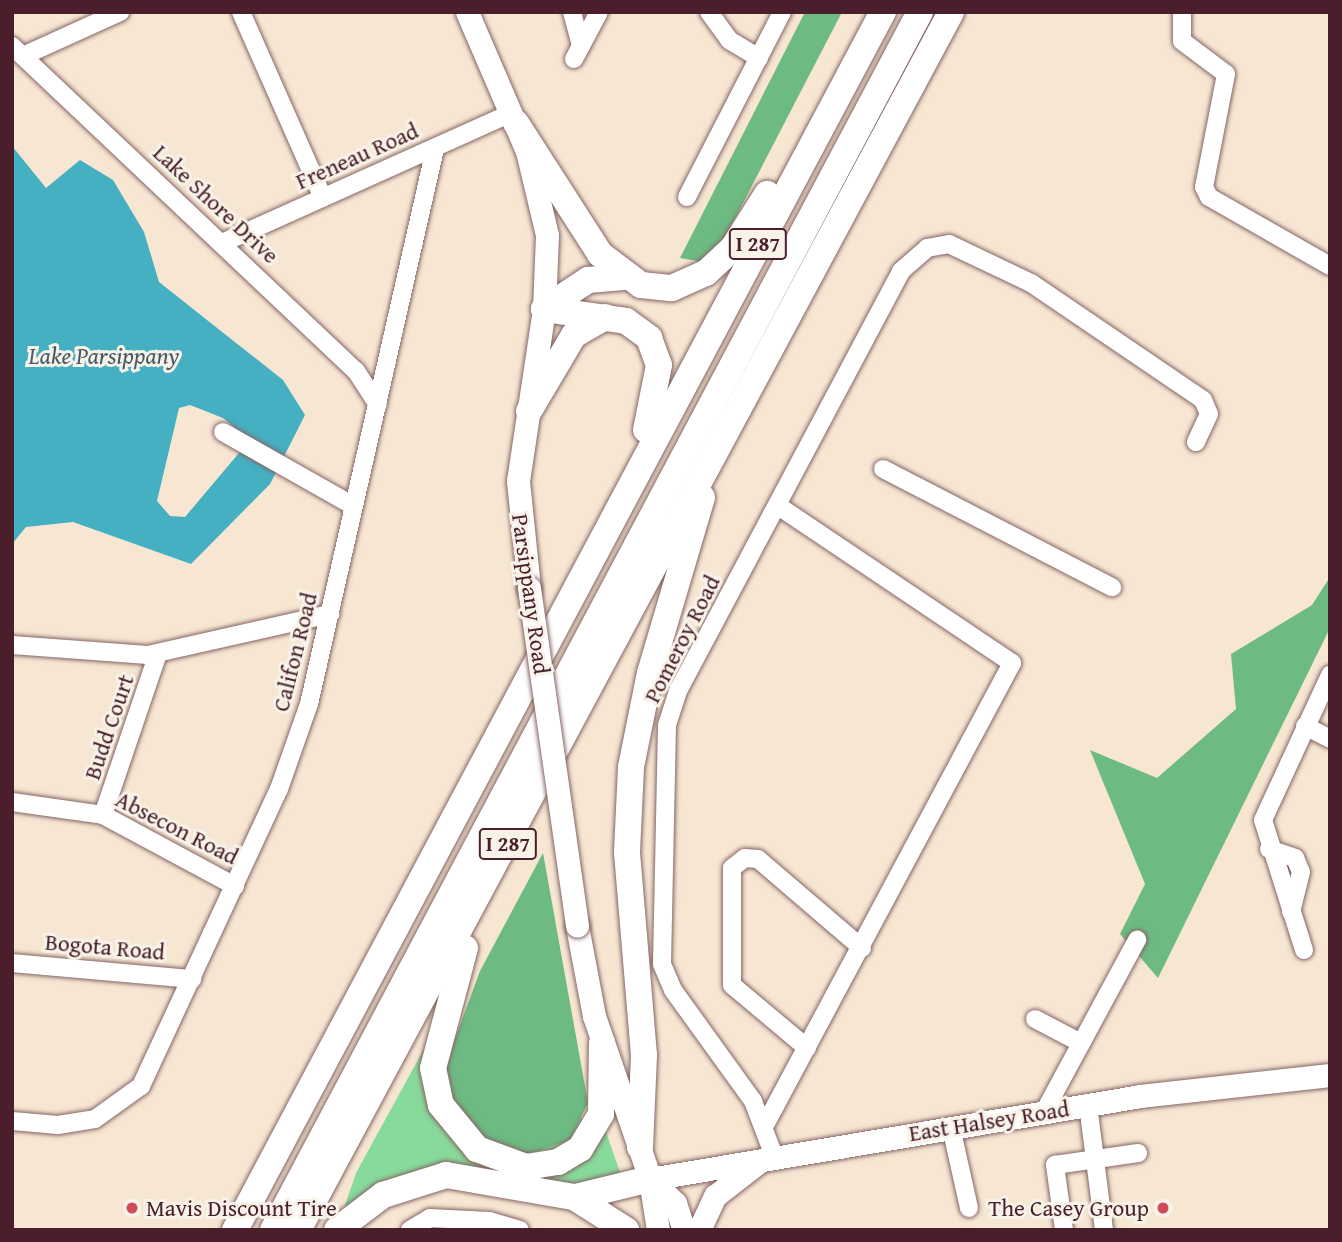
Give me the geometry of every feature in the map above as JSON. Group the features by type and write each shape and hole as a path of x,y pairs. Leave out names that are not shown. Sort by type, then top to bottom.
{"highway":[{"path":"513,118 600,254 626,277 656,288 681,286 733,248 882,12"},
{"name":"I 287","path":"234,1230 882,12"},
{"path":"272,1230 920,12"},
{"name":"I 287","path":"298,1230 479,899 951,12"},
{"path":"544,309 588,280 626,277"},
{"path":"544,309 605,317 643,331 659,365 633,476"},
{"path":"529,411 575,335 605,317"},
{"path":"639,1147 644,1055 627,852 631,766 650,673 713,455"},
{"path":"479,899 433,1068 441,1105 462,1135 511,1165 540,1166 570,1155 589,1140 601,1114 602,1043"},
{"path":"337,1230 383,1195 430,1177 464,1176 574,1197 605,1195 650,1179"},
{"path":"226,1230 262,1178"},
{"path":"574,1197 626,1230"}],"main road":[{"name":"Parsippany Road","path":"467,12 513,118 543,206 544,309 518,491 529,588 578,926 602,1043 650,1179 658,1230"},
{"name":"East Halsey Road","path":"650,1179 770,1156 1088,1105 1330,1074"},
{"path":"699,1230 715,1196 770,1156"},
{"name":"Parsippany Road","path":"650,1179 675,1203 684,1230"}],"street":[{"path":"18,51 120,12"},
{"path":"241,12 323,198"},
{"path":"572,12 578,52 599,12"},
{"path":"709,12 729,40 759,58"},
{"path":"687,197 782,12"},
{"path":"1182,12 1182,41 1226,74 1204,187 1209,197 1330,267"},
{"name":"Lake Shore Drive","path":"18,51 356,371 378,405"},
{"name":"Freneau Road","path":"222,243 435,149 513,118"},
{"name":"Califon Road","path":"12,1121 58,1125 95,1119 141,1086 293,755 330,614 435,149"},
{"name":"Pomeroy Road","path":"770,1156 765,1125 673,990 660,935 672,706 901,271 927,248 949,244 1031,283 1188,386 1209,414 1196,442"},
{"path":"223,432 246,441 286,469 354,506"},
{"path":"883,469 1112,587"},
{"path":"765,1125 1012,663 778,506"},
{"path":"12,645 158,653 330,614"},
{"name":"Budd Court","path":"103,815 158,653"},
{"path":"1304,950 1269,849 1266,806 1330,675"},
{"path":"1305,726 1330,739"},
{"name":"Absecon Road","path":"12,802 103,815 235,886"},
{"path":"807,1048 732,985 732,867 745,858 758,859 862,948"},
{"path":"1044,1112 1137,940"},
{"name":"Bogota Road","path":"12,963 192,979"},
{"path":"1035,1019 1081,1043"},
{"path":"1088,1105 1104,1230"},
{"path":"951,1127 969,1208"},
{"path":"1064,1230 1055,1165 1138,1153"},
{"path":"410,1230 440,1224 519,1229"}],"green space":[{"path":"805,12 842,12 716,255 709,263 680,258"},
{"path":"1330,577 1330,628 1158,978 1120,934 1145,884 1090,750 1157,778 1236,709 1231,654 1312,605"},
{"path":"543,853 588,1103 570,1140 527,1154 482,1138 456,1110 443,1071 480,971"},
{"path":"425,1047 605,1129 622,1178 599,1187 430,1167 388,1181 343,1211 356,1173"}],"water":[{"name":"Lake Parsippany","path":"12,146 46,188 80,160 113,180 144,232 159,282 283,380 305,415 270,484 191,564 73,522 26,527 12,544","holes":["190,405 223,418 250,440 185,517 170,516 157,501 179,408"]}],"place":[{"name":"Mavis Discount Tire","path":"132,1208"},
{"name":"The Casey Group","path":"1163,1208"}]}
